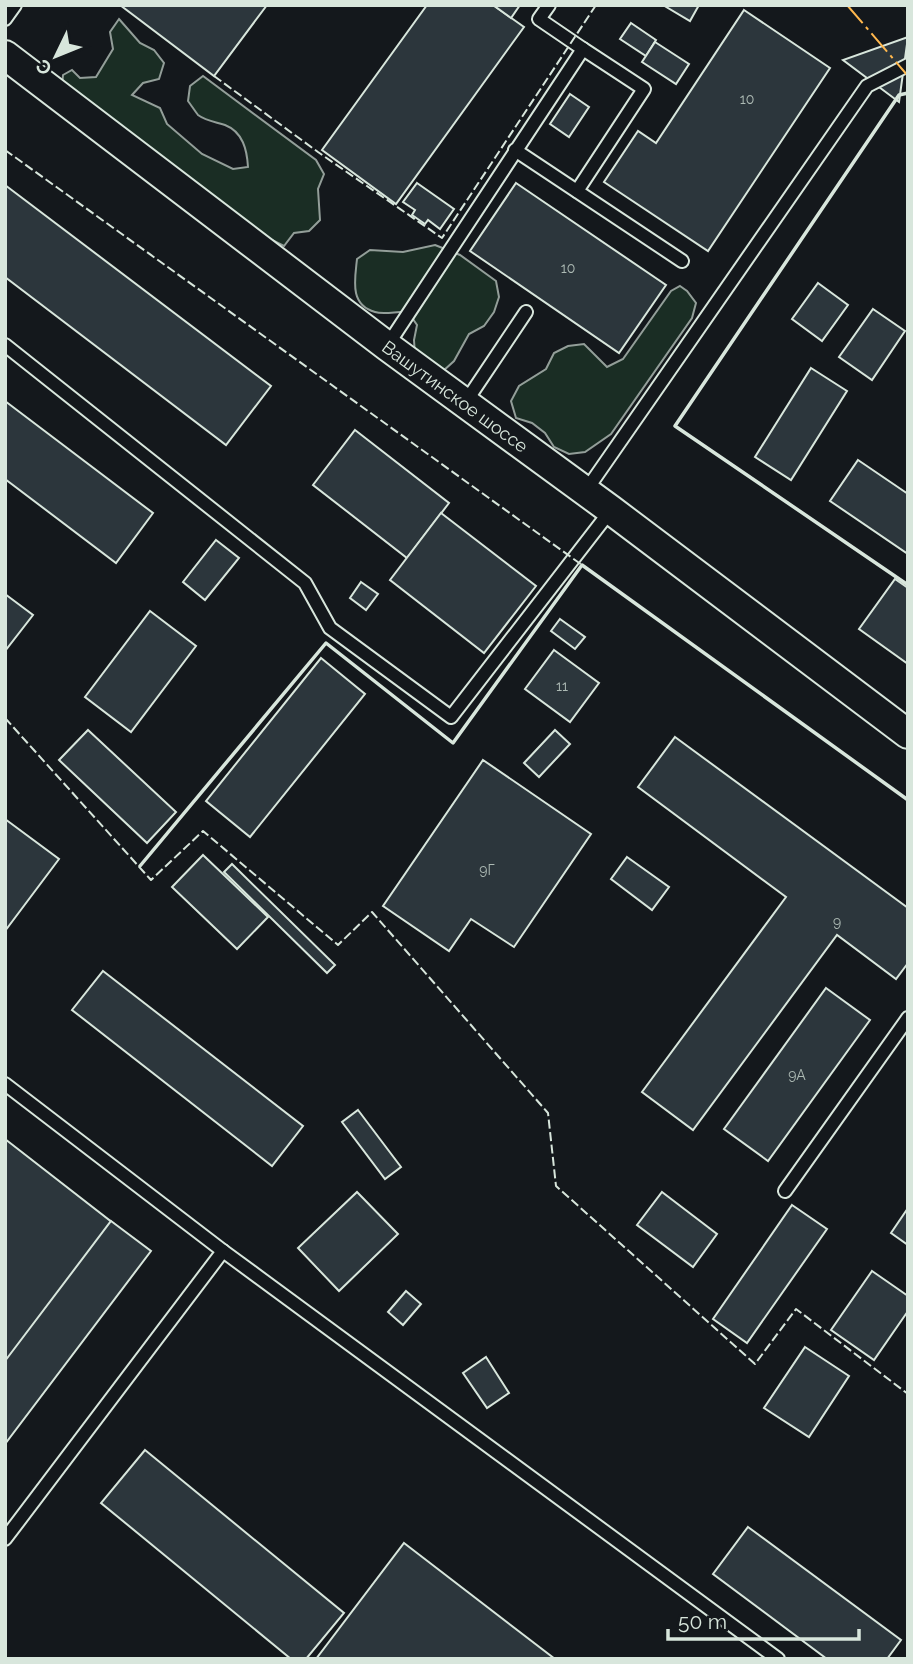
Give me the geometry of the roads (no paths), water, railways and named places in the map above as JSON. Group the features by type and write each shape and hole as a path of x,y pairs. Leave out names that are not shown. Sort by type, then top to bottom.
{"street":[{"name":"Вашутинское шоссе","path":"5,55 387,346 611,510 908,734"}],"lane":[{"path":"5,19 15,5"},
{"path":"549,5 539,19 644,89 577,191"},
{"path":"387,346 583,49"},
{"path":"585,492 867,86 908,65"},
{"path":"515,150 682,261"},
{"path":"465,403 526,312"},
{"path":"5,345 305,583 330,628 451,717 611,510"},
{"path":"785,1191 908,1018"},
{"path":"5,1084 223,1251 778,1659"},
{"path":"5,1539 223,1251"}]}
